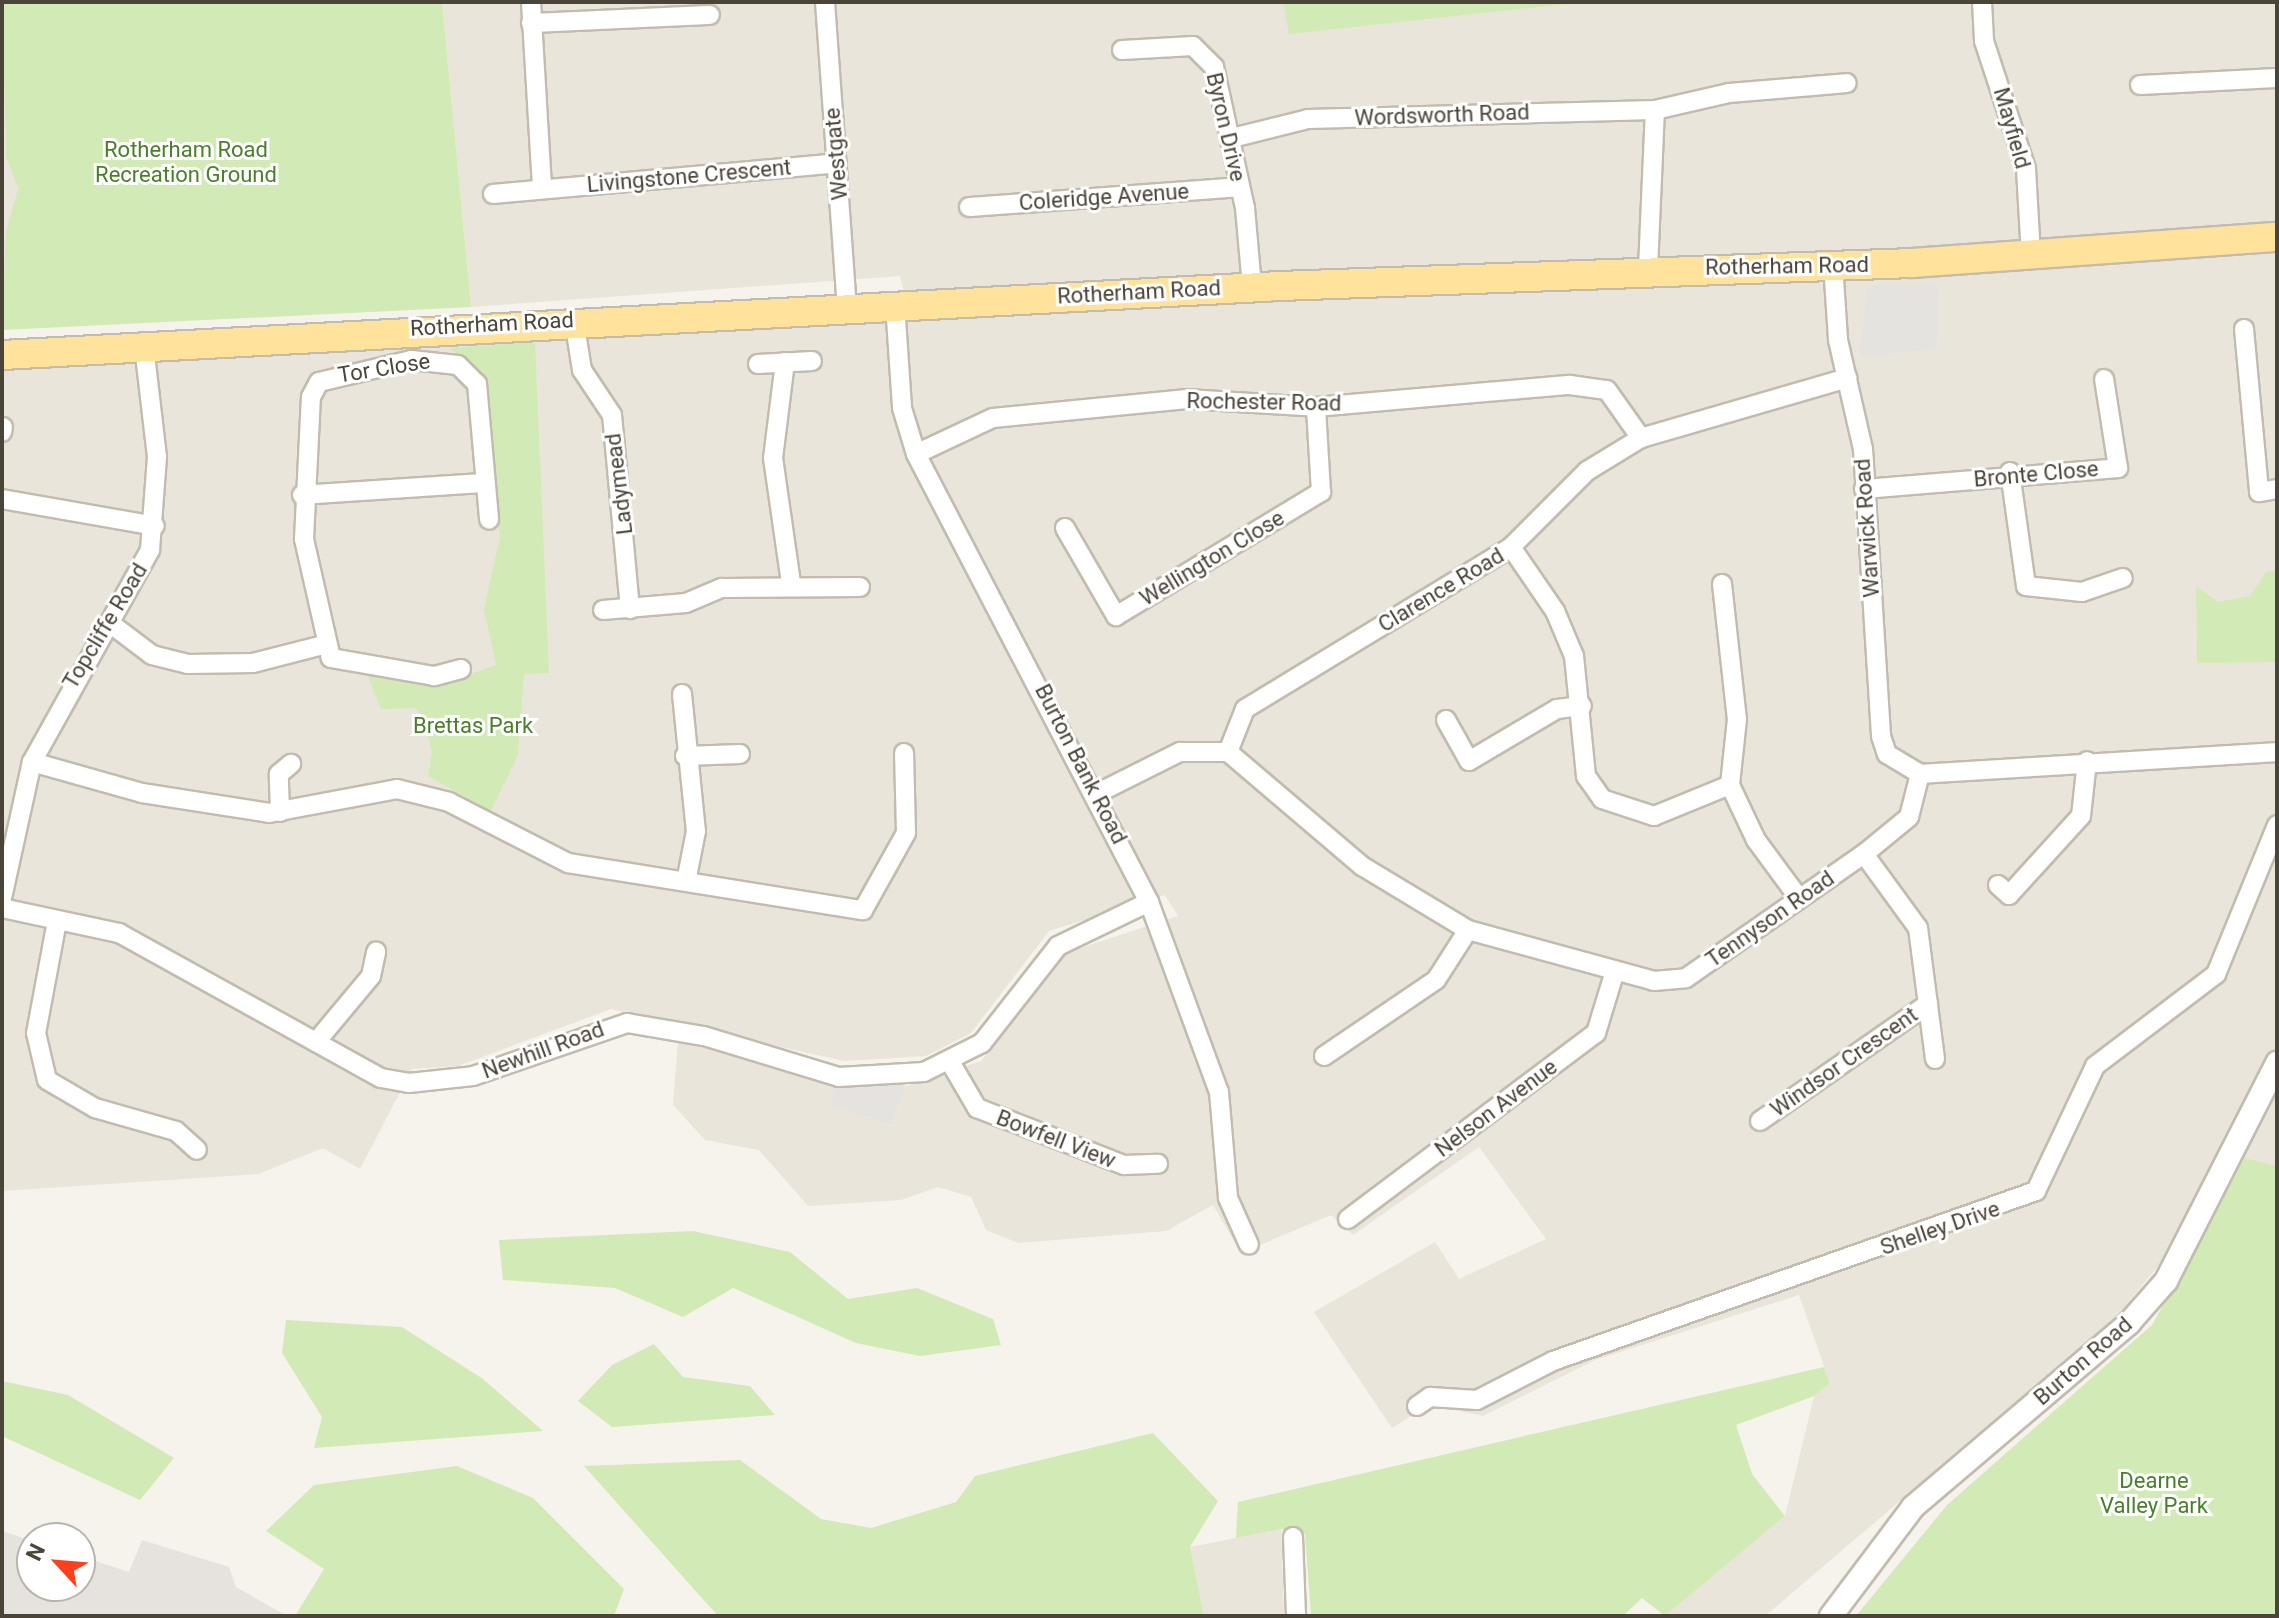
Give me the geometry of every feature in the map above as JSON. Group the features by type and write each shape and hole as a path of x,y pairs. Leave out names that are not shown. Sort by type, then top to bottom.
{"main road":[{"name":"Rotherham Road","path":"2,355 895,304 1648,269 2031,257 2277,237"}],"street":[{"path":"531,2 542,189"},
{"name":"Westgate","path":"825,2 847,307"},
{"name":"Mayfield","path":"1982,2 1984,41 2026,169 2031,257"},
{"path":"531,23 710,15"},
{"name":"Byron Drive","path":"1122,50 1202,51 1214,67 1232,138 1252,287"},
{"path":"2140,85 2277,78"},
{"name":"Wordsworth Road","path":"1232,138 1308,119 1655,110 1729,93 1847,83"},
{"path":"1648,269 1655,110"},
{"name":"Livingstone Crescent","path":"493,194 837,163"},
{"name":"Coleridge Avenue","path":"969,207 1239,187"},
{"name":"Warwick Road","path":"1833,264 1864,489 1881,736 1887,754 1920,774"},
{"name":"Burton Bank Road","path":"895,304 902,408 916,454 1098,793 1149,902 1219,1092 1228,1198 1246,1239 1260,1223"},
{"name":"Ladymead","path":"574,320 582,370 612,415 630,609"},
{"path":"2244,329 2259,492 2277,489"},
{"name":"Topcliffe Road","path":"2,898 32,762 81,663 111,624 136,583 155,526 157,457 144,346"},
{"name":"Tor Close","path":"327,644 302,495 311,397 319,382 435,358 458,365 477,384 489,519"},
{"path":"758,364 812,361"},
{"path":"785,362 773,458 791,583"},
{"name":"Clarence Road","path":"1228,752 1245,709 1511,547 1587,471 1641,438 1847,378"},
{"name":"Bronte Close","path":"1864,489 2010,472 2118,468 2104,379"},
{"name":"Rochester Road","path":"916,454 993,418 1187,399 1316,407 1570,385 1607,390 1641,438"},
{"name":"Wellington Close","path":"1065,528 1116,616 1321,492 1316,407"},
{"path":"2010,472 2026,586 2082,592 2123,578"},
{"path":"302,495 485,483"},
{"path":"2,499 155,526"},
{"path":"1511,547 1555,611 1574,656 1582,706 1586,776 1602,799 1654,816 1730,785"},
{"path":"603,610 686,603 722,588 791,583 860,587"},
{"path":"1722,584 1737,719 1730,785 1756,840 1798,897"},
{"path":"111,624 152,655 188,664 253,663 327,644 331,658 408,673 461,669"},
{"path":"682,694 685,756 696,831 687,877"},
{"path":"1446,720 1469,761 1557,709 1582,706"},
{"path":"1098,793 1180,752 1228,752"},
{"name":"Tennyson Road","path":"1228,752 1362,866 1468,930 1614,974 1686,978 1798,897 1864,854 1909,817 1920,774"},
{"path":"1920,774 2087,761 2277,752"},
{"path":"32,762 142,793 280,812 397,789 449,802 568,863 687,877 706,887 746,887 863,910 906,833 904,753"},
{"path":"685,756 740,754"},
{"path":"1998,885 2009,895 2081,816 2087,761"},
{"path":"280,812 279,774 291,764"},
{"name":"Shelley Drive","path":"1417,1406 1430,1397 1477,1400 1553,1361 2036,1191 2095,1066 2216,974 2277,825"},
{"name":"Windsor Crescent","path":"1864,854 1918,928 1935,1059"},
{"name":"Newhill Road","path":"2,908 143,943 381,1078 409,1083 473,1076 627,1023 704,1036 839,1077 884,1079 949,1060 982,1043 1058,946 1149,902"},
{"path":"57,921 36,1033 47,1080 95,1108 176,1131 197,1150"},
{"path":"1324,1056 1436,980 1468,930"},
{"path":"316,1042 371,976 376,952"},
{"name":"Nelson Avenue","path":"1348,1219 1596,1033 1614,974"},
{"name":"Windsor Crescent","path":"1760,1121 1928,1004"},
{"name":"Bowfell View","path":"949,1060 977,1108 1124,1165 1149,1159"},
{"name":"Burton Road","path":"1831,1616 1913,1507 2129,1323 2166,1281 2277,1063"},
{"path":"1293,1537 1296,1616"}],"shaded area":[{"path":"442,2 2277,2 2277,1166 2220,1154 2158,1266 2117,1316 1765,1616 1665,1616 1785,1516 1814,1396 1830,1383 1799,1295 1595,1360 1483,1416 1429,1405 1392,1428 1314,1312 1435,1242 1459,1279 1546,1239 1479,1147 1353,1235 1331,1215 1241,1253 1213,1205 1166,1231 1018,1243 986,1230 971,1197 938,1187 901,1200 808,1206 759,1150 705,1140 673,1105 678,1040 836,1085 830,1105 892,1125 906,1086 981,1061 1062,954 1178,916 1165,895 1049,931 971,1033 926,1056 844,1061 611,1009 458,1066 412,1069 360,1169 323,1148 258,1174 2,1191 2,367 908,307 900,276 471,307"},
{"path":"2,24 6,157 18,189 2,289"},
{"path":"1938,285 1937,349 1860,357 1867,286"},
{"path":"884,1079 906,1086 892,1125 829,1105 836,1085"},
{"path":"1281,1529 1284,1616 1204,1616 1190,1547"},
{"path":"2,1531 16,1536 16,1602 96,1602 96,1561 129,1572 142,1540 229,1567 236,1587 287,1616 2,1616"}],"green space":[{"name":"Rotherham Road Recreation Ground","path":"2,2 442,2 471,307 2,330 6,232 18,189 6,157"},
{"path":"1283,2 1584,2 1289,34"},
{"name":"Brettas Park","path":"535,342 549,673 524,674 518,755 491,811 428,776 432,751 423,718 416,708 381,709 366,671 438,686 496,665 484,609 500,537 486,397 476,369 450,348"},
{"path":"2277,571 2277,662 2197,663 2196,586 2218,602 2250,596 2266,572"},
{"name":"Dearne Valley Park","path":"2244,1158 2277,1166 2277,1616 1856,1616 1947,1505 2152,1325"},
{"path":"693,1231 790,1252 848,1299 917,1288 993,1319 1001,1345 920,1356 856,1343 733,1288 683,1317 615,1288 503,1280 499,1240"},
{"path":"286,1320 402,1327 483,1379 543,1431 314,1448 322,1417 282,1353"},
{"path":"654,1344 683,1377 750,1386 775,1415 612,1427 578,1401 612,1365"},
{"path":"1824,1367 1830,1383 1814,1396 1736,1425 1752,1474 1785,1516 1665,1616 1642,1598 1623,1616 1311,1616 1305,1534 1281,1529 1236,1538 1238,1502"},
{"path":"2,1381 68,1395 174,1458 140,1500 2,1436"},
{"path":"1153,1433 1218,1501 1190,1547 1204,1616 718,1616 584,1466 740,1460 821,1519 871,1528 956,1502 975,1476"},
{"path":"457,1466 533,1498 624,1589 614,1616 295,1616 324,1569 266,1531 314,1485"}]}
